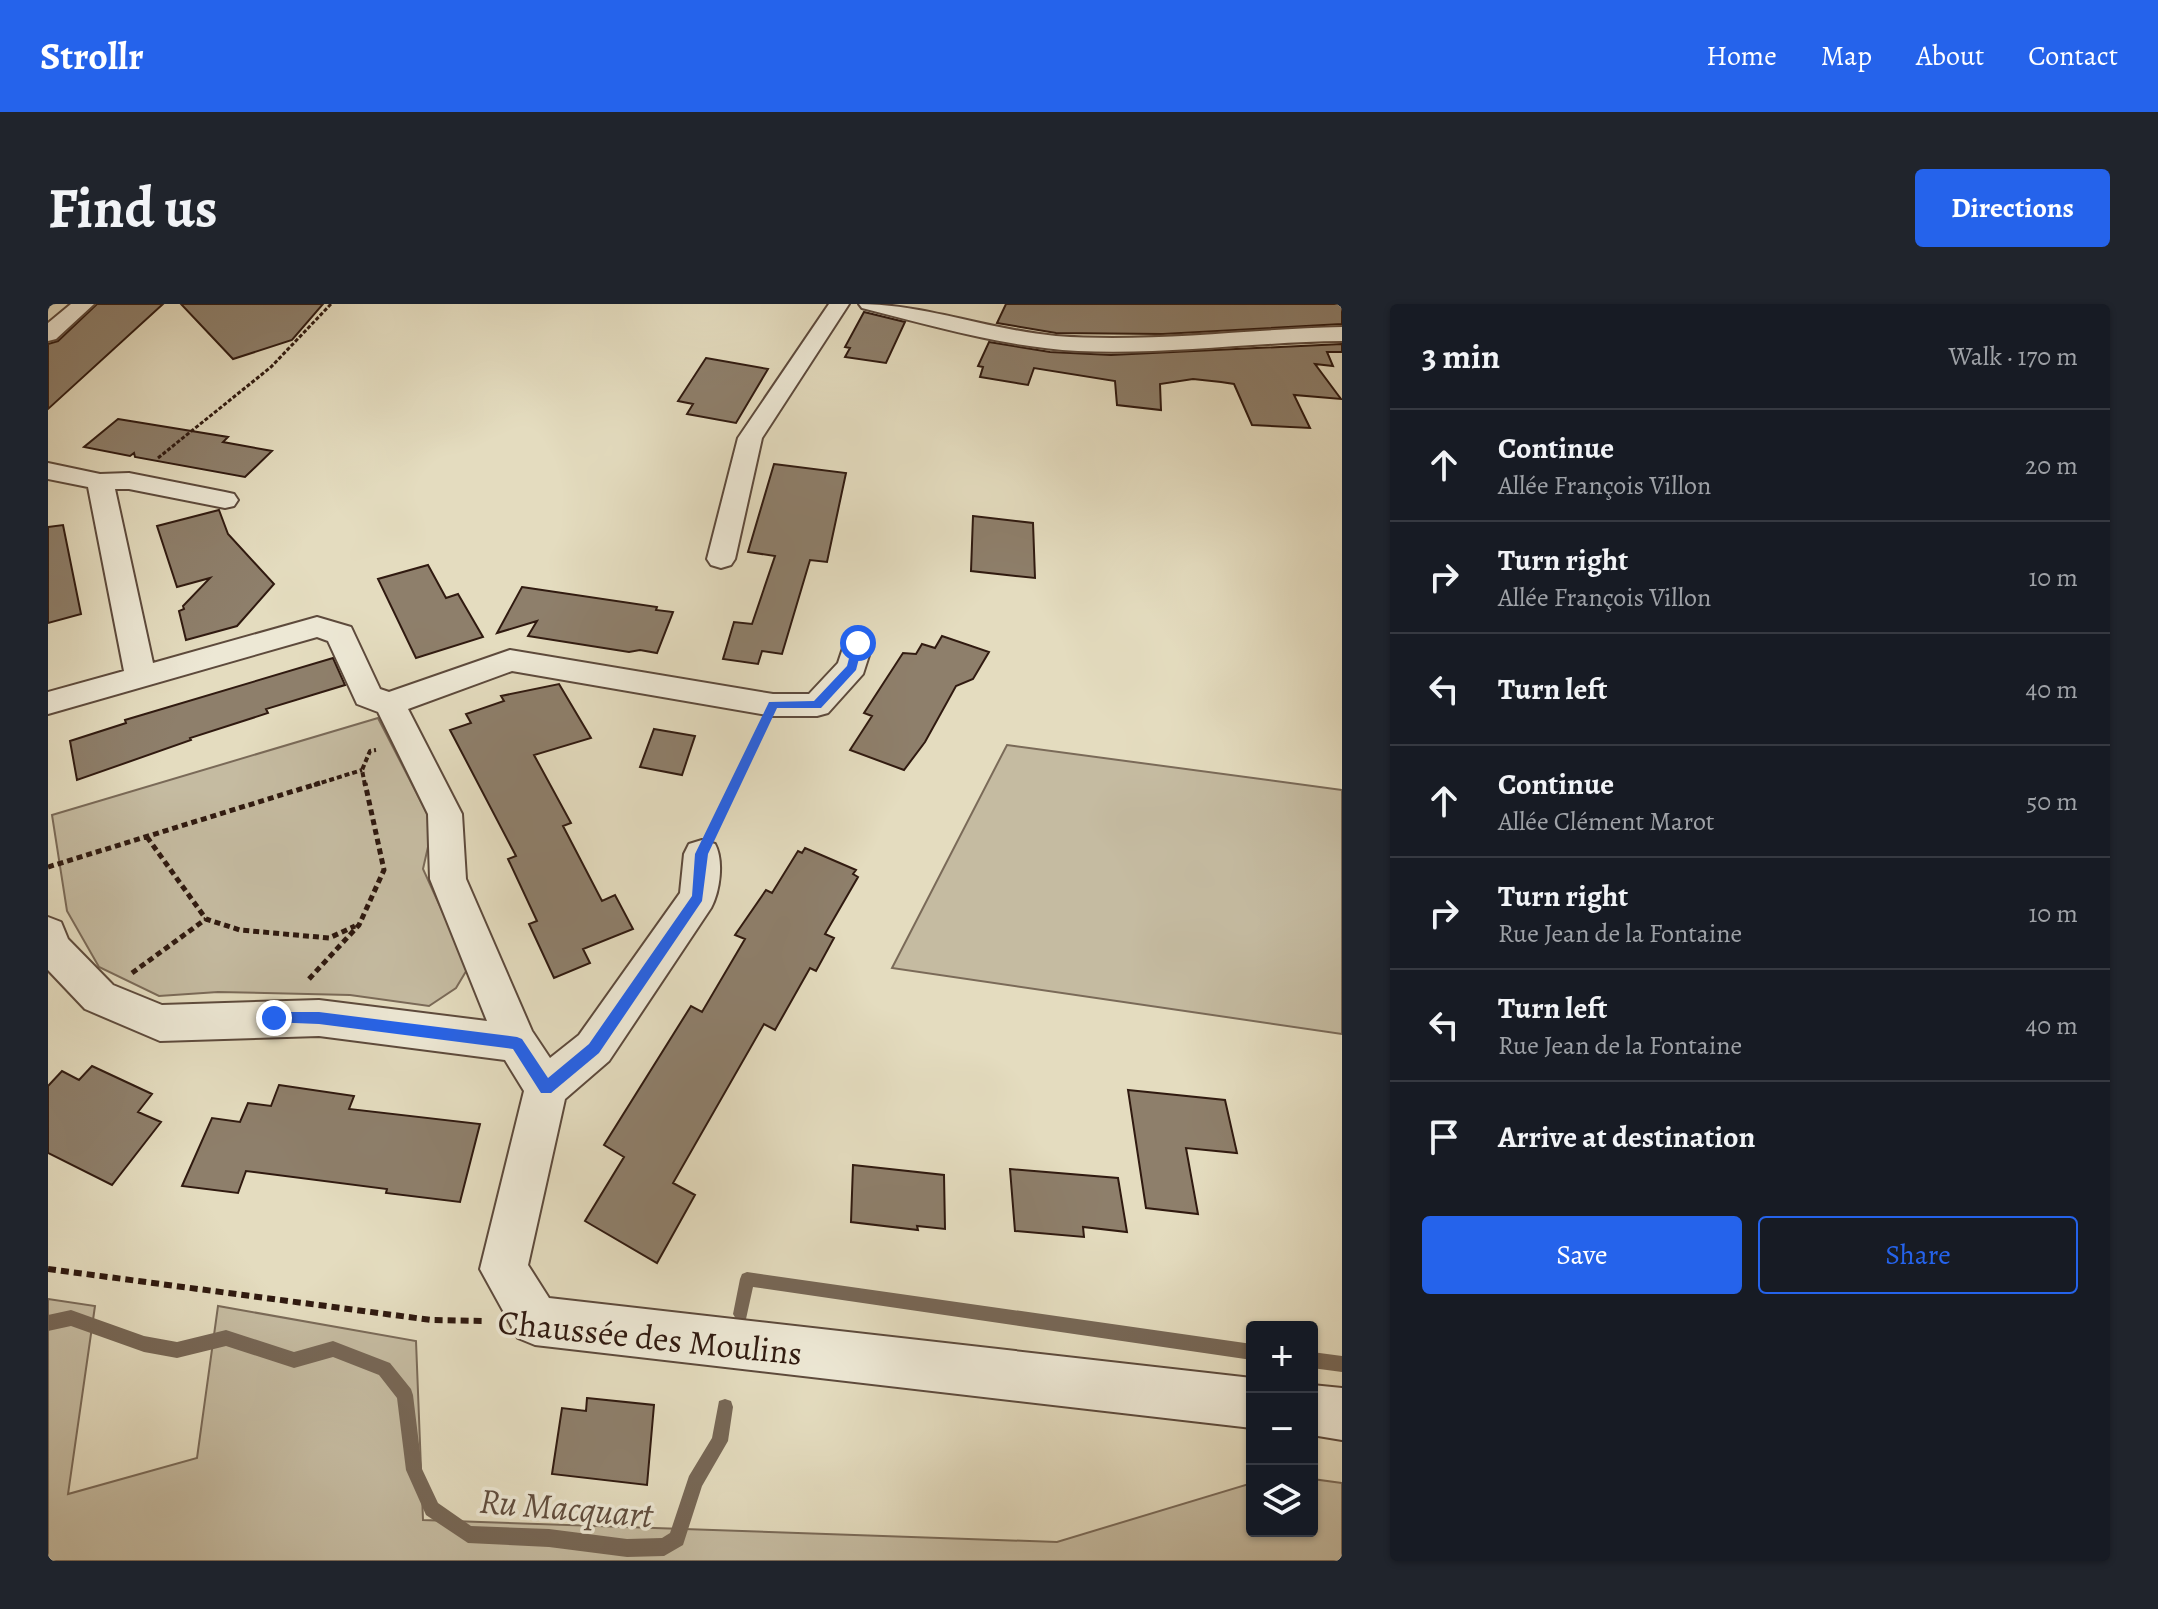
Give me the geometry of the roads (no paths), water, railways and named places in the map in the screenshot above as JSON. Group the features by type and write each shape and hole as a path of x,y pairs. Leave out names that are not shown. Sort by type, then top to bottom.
{"street":[{"path":"48,334 84,304"},
{"path":"721,559 750,438 839,304"},
{"path":"869,304 992,333 1079,344 1180,343 1342,334"},
{"path":"48,471 225,500"},
{"path":"114,482 141,677"},
{"path":"48,703 317,627 340,634 368,696 389,704 410,739 445,814 448,879 517,1043 546,1088 594,1048 698,897 702,854"},
{"path":"389,704 510,660 773,705 817,705 852,667 858,643"},
{"path":"48,933 51,947 99,997 160,1023 319,1018 517,1043"},
{"name":"Chaussée des Moulins","path":"546,1088 504,1269 535,1321 1246,1402"},
{"path":"1318,1411 1342,1414"}],"waterway":[{"name":"Ru Macquart","path":"741,1314 747,1279 1246,1351"},
{"name":"Ru Macquart","path":"48,1323 71,1318 144,1344 177,1350 226,1338 294,1360 333,1349 384,1369 405,1395 414,1470 432,1509 468,1534 549,1538 627,1548 664,1547 677,1539 695,1482 720,1441 725,1407"},
{"name":"Ru Macquart","path":"1318,1361 1342,1364"}]}
